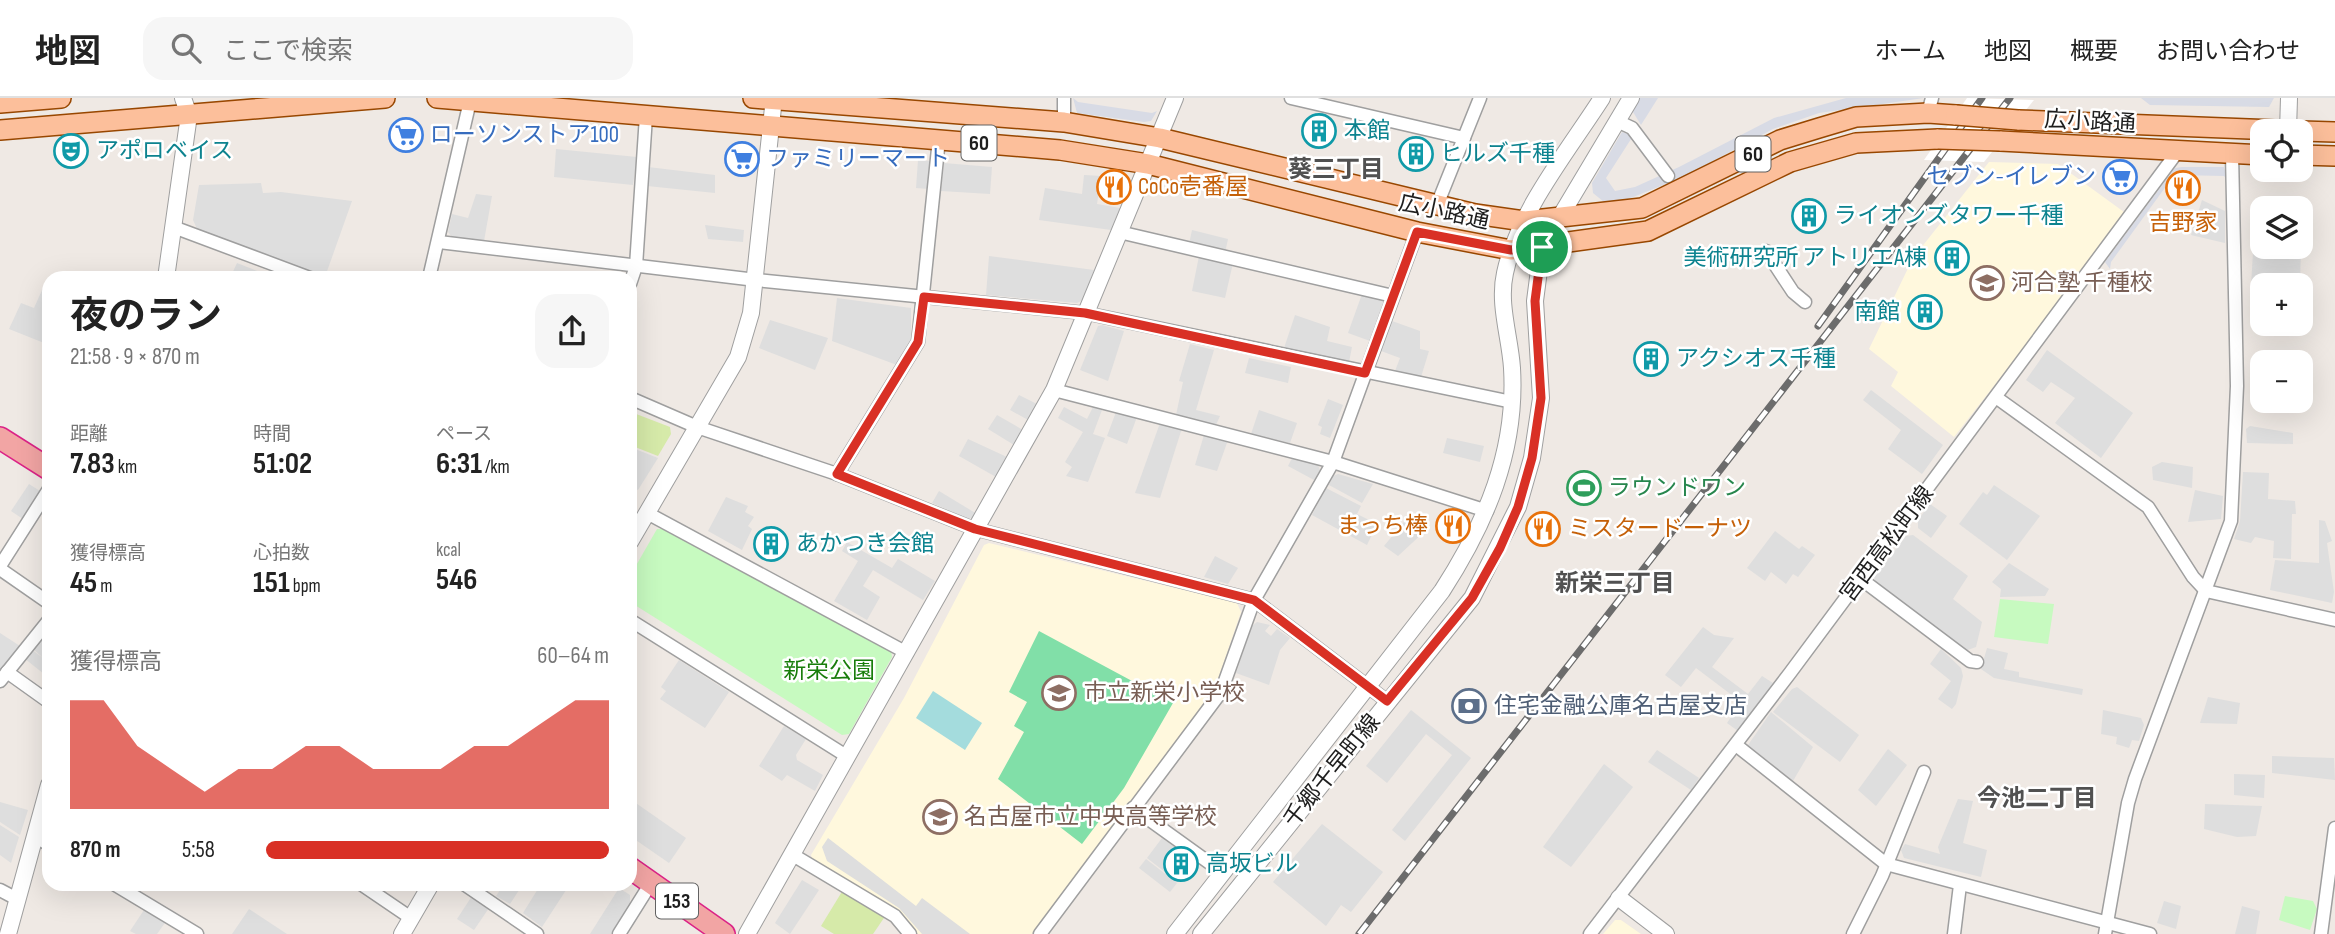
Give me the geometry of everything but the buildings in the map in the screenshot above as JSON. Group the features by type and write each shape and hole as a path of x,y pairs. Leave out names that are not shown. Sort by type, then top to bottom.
{"highway":[{"path":"0,438 42,465"},
{"name":"153","path":"637,873 724,934"}],"main road":[{"path":"0,103 61,98"},
{"path":"0,130 186,107 385,98"},
{"name":"広小路通","path":"437,98 1060,150 1148,164 1417,232 1511,250 1648,231 1790,162 1856,142 1938,139 2250,155"},
{"name":"広小路通","path":"753,98 1064,122 1160,138 1437,205 1524,221 1642,208 1780,140 1856,117 1930,105 1956,115 2018,120 2250,129"},
{"name":"広小路通","path":"2313,131 2335,132"},
{"path":"2313,155 2335,156"}],"street":[{"path":"1064,98 1064,122"},
{"path":"747,934 1054,390 1175,98"},
{"path":"1291,98 1464,138"},
{"path":"1437,205 1480,98"},
{"name":"千郷千早町線","path":"1175,934 1441,591 1468,551 1487,510 1502,467 1512,402 1512,368 1503,301 1504,275 1511,250 1524,221 1602,98"},
{"path":"1542,247 1631,98"},
{"path":"2288,119 2289,98"},
{"path":"637,530 738,357 751,313 756,280 774,99"},
{"path":"431,271 470,101"},
{"path":"167,271 176,228 186,107"},
{"path":"634,271 646,116"},
{"path":"1617,121 1632,128 1668,176"},
{"path":"837,474 918,342 939,139"},
{"name":"宮西高松町線","path":"1590,934 1997,398 2178,151"},
{"path":"2107,928 2127,803 2175,664 2206,591 2231,521 2237,386 2232,154"},
{"path":"176,228 291,271"},
{"path":"1119,232 1393,296"},
{"path":"1040,934 1222,692 1254,600 1333,462 1417,232"},
{"path":"439,242 756,280 1085,313 1512,402"},
{"name":"千郷千早町線","path":"1201,934 1472,598 1500,548 1518,507 1532,458 1541,398 1535,301 1542,247"},
{"path":"1766,251 1793,292 1805,302"},
{"path":"1054,390 1333,462 1487,510"},
{"path":"1997,398 2148,507 2193,577 2206,591 2335,620"},
{"path":"637,401 697,427 837,474 975,529 1254,600 1387,701"},
{"path":"42,500 0,567 42,598"},
{"path":"647,513 907,653"},
{"path":"1861,579 1970,661 1977,662"},
{"path":"637,624 848,757"},
{"path":"42,629 3,676 42,698"},
{"path":"1736,745 1886,863 2107,928 2150,934"},
{"path":"1853,934 1924,772"},
{"path":"1133,808 1222,872"},
{"path":"2321,934 2332,885 2335,828"},
{"path":"8,934 18,899 42,840"},
{"path":"793,855 895,916 911,934"},
{"path":"619,934 651,883"},
{"path":"1954,934 1960,886"},
{"path":"0,890 18,899"},
{"path":"126,891 197,934"},
{"path":"371,891 411,918"},
{"path":"402,934 427,891"},
{"path":"474,891 537,934"},
{"path":"1619,898 1666,934"}],"shaded area":[{"path":"1073,98 1078,102 1152,113 1157,111 1151,121 1144,122 1077,113"},
{"path":"1637,98 1658,98 1641,125 1633,112"},
{"path":"1846,98 1924,98 1819,113 1773,129 1681,178 1618,203 1604,202 1593,193 1592,183 1622,132 1633,136 1606,178 1615,191 1635,187 1679,167 1774,118"},
{"path":"2141,98 2274,98 2269,107 2150,105"},
{"path":"556,149 637,157 633,185 554,177"},
{"path":"918,160 931,161 928,189 916,188"},
{"name":"河合塾 千種校","path":"1989,162 2058,164 2124,212 2039,328 1954,437 1891,386 1898,372 1869,349 1913,258"},
{"path":"944,163 992,167 990,194 941,191"},
{"path":"648,167 715,175 715,193 647,186"},
{"path":"2224,167 2227,179 2224,176 2178,175 2172,178 2111,262 2110,269 2105,262 2175,168"},
{"path":"1084,175 1101,176 1097,204 1120,208 1111,230 1039,220 1045,188 1082,194"},
{"path":"261,183 263,193 281,192 352,201 327,271 308,271 198,231 193,220 199,185"},
{"path":"476,194 492,196 484,241 452,237 448,232 452,214 468,218"},
{"path":"2202,200 2225,211 2225,243 2191,235"},
{"path":"705,225 744,230 743,242 708,239"},
{"path":"1192,230 1228,239 1225,253 1189,244"},
{"path":"989,256 1094,270 1083,300 1077,303 986,295"},
{"path":"1199,256 1233,263 1225,298 1192,291"},
{"path":"2253,259 2301,259 2300,273 2252,273"},
{"path":"237,263 257,271 233,271"},
{"path":"42,290 42,342 9,329 21,303 34,308"},
{"path":"1362,294 1380,298 1384,302 1370,341 1348,333"},
{"path":"837,298 911,308 911,342 897,365 832,341"},
{"path":"1295,315 1330,327 1327,341 1352,347 1349,362 1284,348"},
{"path":"770,320 828,338 815,370 759,348"},
{"path":"1392,321 1420,331 1420,349 1429,351 1421,377 1395,371 1400,358 1381,351"},
{"path":"1098,326 1124,331 1108,381 1080,370"},
{"path":"1190,344 1214,350 1196,410 1220,416 1215,427 1176,415 1183,382 1179,381"},
{"path":"2047,350 2133,413 2101,458 2055,423 2075,398 2051,382 2043,392 2026,380"},
{"path":"1249,358 1291,367 1288,383 1245,373"},
{"path":"1871,390 1943,445 1922,474 1888,449 1901,430 1863,400"},
{"path":"1019,395 1039,405 1030,421 1010,410"},
{"path":"1328,399 1343,405 1330,438 1320,434 1322,427 1318,425"},
{"path":"1064,407 1087,419 1093,407 1102,410 1093,434 1105,438 1088,482 1066,476 1072,467 1065,462 1083,432 1058,418"},
{"path":"1259,410 1297,423 1290,443 1251,434"},
{"path":"1116,412 1137,417 1127,444 1107,436"},
{"path":"997,415 1023,430 1014,445 988,429"},
{"path":"1160,423 1182,428 1160,498 1135,493"},
{"path":"2250,426 2293,433 2293,444 2247,443 2246,429"},
{"path":"1204,435 1228,440 1217,471 1195,465"},
{"path":"1447,438 1484,446 1480,462 1443,453"},
{"path":"968,439 1007,457 996,477 959,456"},
{"path":"637,450 658,458 637,490"},
{"path":"1293,456 1316,460 1320,470 1314,480 1288,466"},
{"path":"2162,462 2193,467 2192,488 2153,480 2152,467"},
{"path":"2243,472 2269,473 2268,499 2295,501 2291,559 2273,558 2274,541 2255,537 2251,543 2234,539 2240,521"},
{"path":"1338,474 1373,484 1362,503 1329,485 1333,476"},
{"path":"29,484 40,491 23,519 11,511"},
{"path":"1994,485 2040,516 2007,560 1959,524 1983,492 1987,495"},
{"path":"1326,488 1361,506 1357,514 1377,524 1367,545 1312,515"},
{"path":"2195,490 2223,496 2221,519 2188,522"},
{"path":"939,491 977,514 968,519 932,503"},
{"path":"726,497 748,506 745,512 754,517 748,526 752,529 742,550 708,531"},
{"path":"1930,504 1947,516 1931,538 1918,528 1918,520"},
{"path":"1408,517 1425,531 1398,556 1384,546"},
{"path":"2319,520 2325,521 2332,541 2327,543 2334,592 2332,603 2270,590 2275,560 2319,563"},
{"path":"1775,531 1799,549 1802,546 1815,555 1798,577 1793,574 1786,584 1771,572 1765,581 1747,568"},
{"path":"1913,535 1968,576 1953,599 1982,622 1976,647 1965,651 1876,583 1874,577 1906,536"},
{"path":"847,542 892,568 898,559 935,581 923,600 873,570 863,586 880,597 867,620 834,601 858,561 842,551"},
{"name":"市立新栄小学校","path":"989,543 1237,603 1241,612 1215,688 1032,934 918,934 898,910 813,861 811,855 904,698 984,545"},
{"path":"1215,556 1238,568 1228,584 1204,577"},
{"path":"2009,563 2049,589 2045,596 2000,597 2001,589 1992,582"},
{"path":"1257,622 1270,625 1265,631 1271,636 1277,629 1290,638 1280,650 1269,685 1236,673 1252,626"},
{"path":"1703,627 1714,635 1734,638 1712,667 1748,694 1762,676 1773,683 1738,731 1727,723 1741,702 1696,668 1681,687 1665,675"},
{"path":"0,633 20,646 0,671"},
{"path":"42,635 42,657 31,647"},
{"path":"1987,648 2008,653 2004,669 2019,672 2019,677 2083,689 2082,695 1994,678 1981,669"},
{"path":"31,649 42,657 42,672 24,658"},
{"path":"1941,649 1961,668 1963,676 1956,704 1952,709 1938,699 1951,681 1930,664"},
{"path":"679,660 729,692 705,728 660,699 666,691 661,687"},
{"path":"1797,687 1859,735 1840,762 1773,712 1792,689"},
{"path":"2208,697 2240,703 2237,724 2200,723"},
{"path":"1411,710 1471,758 1405,841 1392,830 1452,755 1426,734 1387,783 1366,766"},
{"path":"2103,710 2141,718 2144,725 2139,741 2132,740 2129,748 2116,744 2117,737 2101,734"},
{"path":"1771,712 1813,747 1793,781 1748,745"},
{"path":"784,726 806,739 796,755 797,760 823,775 815,791 787,775 782,781 759,766"},
{"path":"1888,749 1907,765 1876,806 1858,790"},
{"path":"1657,750 1699,778 1691,790 1648,762"},
{"path":"2272,756 2334,758 2335,780 2272,773"},
{"path":"1604,764 1633,787 1571,867 1543,847"},
{"path":"2234,774 2265,775 2264,798 2234,795"},
{"path":"1958,799 1973,801 1963,843 1987,850 1981,877 1904,858 1901,850 1905,844 1940,854 1938,847"},
{"path":"0,802 28,810 20,835 0,822"},
{"path":"637,804 686,838 669,863 637,841"},
{"path":"2205,804 2262,806 2256,836 2237,837 2204,829"},
{"path":"1322,824 1383,872 1351,912 1341,905 1326,926 1273,882"},
{"path":"0,825 19,837 11,863 0,855"},
{"path":"828,838 916,906 922,898 970,934 922,934 899,908 827,861 822,847"},
{"path":"1162,838 1181,852 1165,872 1147,858"},
{"path":"1146,859 1177,883 1170,892 1139,868"},
{"path":"802,880 819,890 790,934 775,923"},
{"path":"499,891 518,891 510,904 496,896"},
{"path":"537,891 565,891 542,927 523,913"},
{"path":"617,891 630,895 630,903 611,934 590,934"},
{"path":"472,896 489,908 474,930 457,919"},
{"path":"2164,901 2181,906 2176,929 2157,923"},
{"path":"2242,906 2260,911 2256,934 2235,934"},
{"path":"146,907 167,920 157,934 136,934 130,931"},
{"path":"249,909 287,934 232,934"},
{"path":"1615,920 1621,920 1641,934 1603,934"}],"green space":[{"path":"637,414 670,427 671,434 658,456 637,448"},
{"name":"新栄公園","path":"657,529 662,529 891,651 892,657 849,734 842,735 637,606 637,564"},
{"path":"2000,599 2054,604 2048,644 1994,637"},
{"path":"1039,631 1173,703 1124,788 1082,844 998,779 1024,732 1014,726 1027,702 1009,692"},
{"path":"843,890 886,915 873,934 834,934 821,926"},
{"path":"2285,896 2313,901 2317,909 2310,930 2279,920"}],"water":[{"path":"933,691 982,723 965,750 916,718"}],"pier":[{"path":"1967,98 2034,100 1984,162 1924,160"}],"railway":[{"path":"1818,326 1982,98"},
{"path":"1359,934 2010,98"}],"place":[{"name":"本館","path":"1319,131"},
{"name":"ローソンストア100","path":"406,135"},
{"name":"アポロベイス","path":"71,151"},
{"name":"ヒルズ千種","path":"1416,154"},
{"name":"ファミリーマート","path":"742,159"},
{"name":"セブン-イレブン","path":"2120,177"},
{"name":"CoCo壱番屋","path":"1114,187"},
{"name":"吉野家","path":"2183,188"},
{"name":"ライオンズタワー千種","path":"1809,216"},
{"name":"美術研究所 アトリエA棟","path":"1952,258"},
{"name":"河合塾 千種校","path":"1987,283"},
{"name":"南館","path":"1925,312"},
{"name":"アクシオス千種","path":"1651,359"},
{"name":"ラウンドワン","path":"1584,488"},
{"name":"まっち棒","path":"1453,526"},
{"name":"ミスタードーナツ","path":"1543,529"},
{"name":"あかつき会館","path":"771,544"},
{"name":"市立新栄小学校","path":"1059,693"},
{"name":"住宅金融公庫名古屋支店","path":"1469,706"},
{"name":"名古屋市立中央高等学校","path":"940,817"},
{"name":"高坂ビル","path":"1181,864"}],"district":[{"name":"葵三丁目","path":"1336,169"},
{"name":"新栄三丁目","path":"1615,583"},
{"name":"今池二丁目","path":"2037,798"}],"route":[{"path":"1417,232 1466,244 1511,250 1542,247 1535,301 1541,358 1541,398 1532,458 1518,507 1500,548 1472,598 1387,701 1254,600 975,529 837,474 918,342 924,297 1085,313 1365,373 1417,232"}]}
